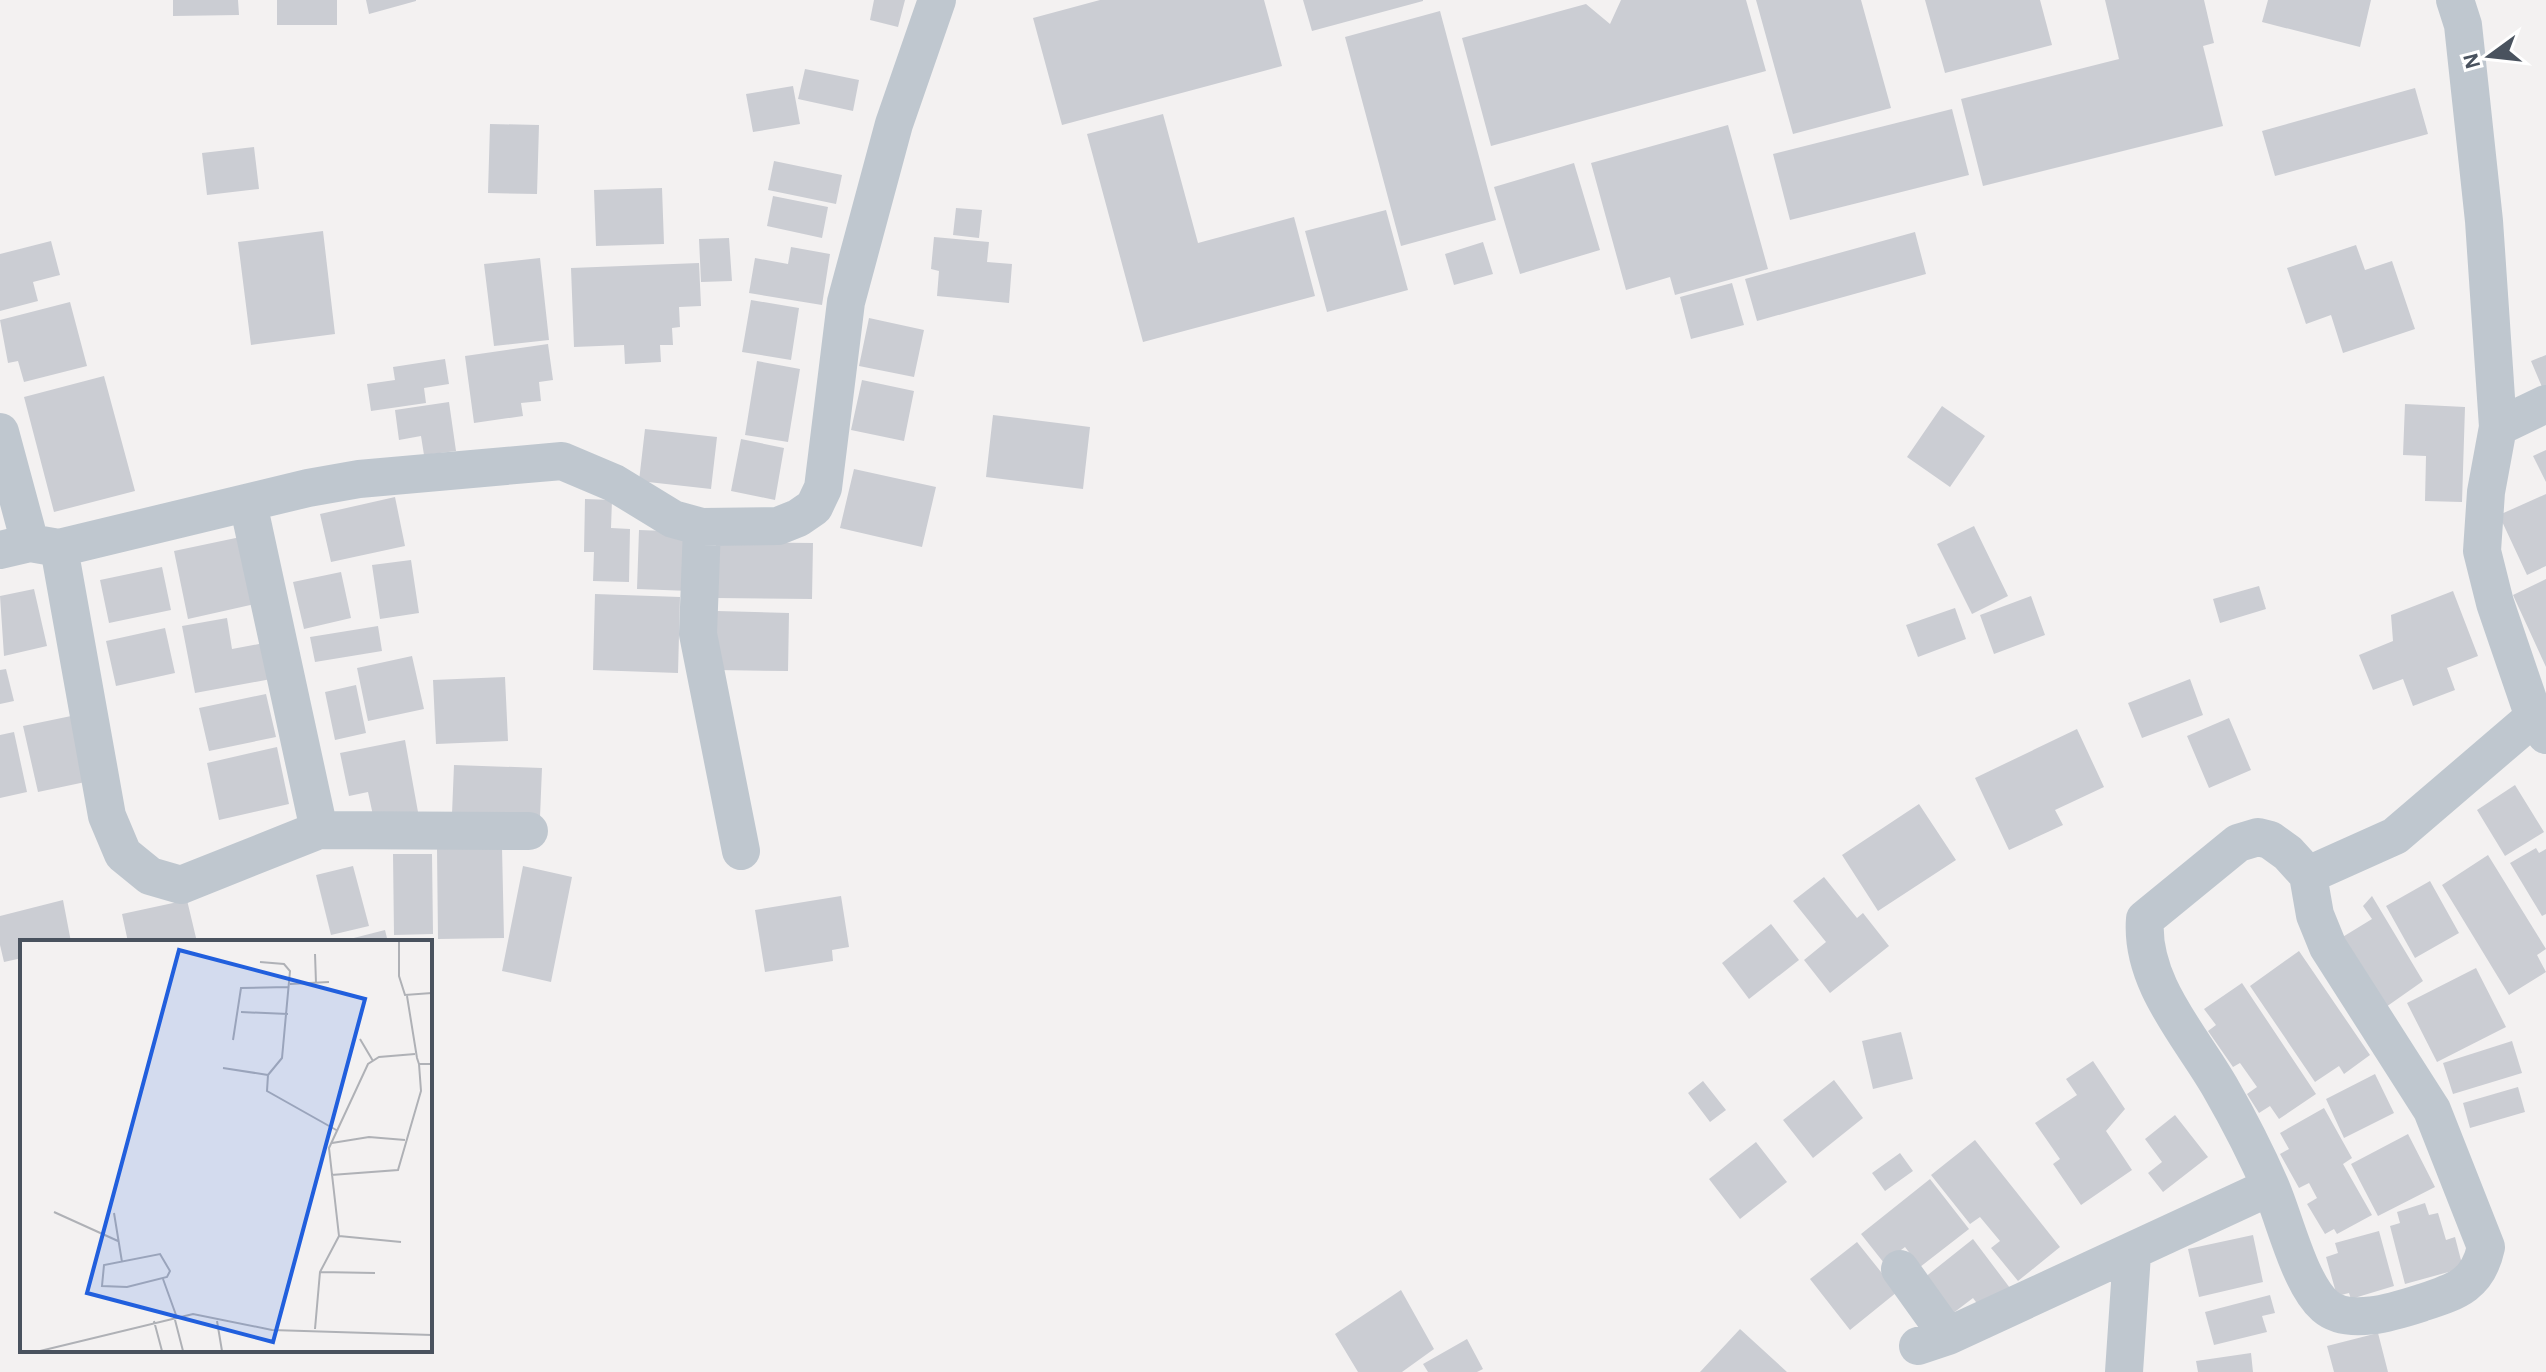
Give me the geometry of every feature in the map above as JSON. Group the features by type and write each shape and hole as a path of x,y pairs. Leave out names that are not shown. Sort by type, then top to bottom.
{"street":[{"path":"30,547 359,479 562,461 614,483 673,519 702,527 778,526 814,507 823,488 846,302 894,124 937,0"},
{"path":"2308,875 2395,836 2542,726 2495,603 2482,551 2486,492 2498,427 2484,221 2463,25 2455,0"},
{"path":"2498,427 2546,404"},
{"path":"0,432 107,816 123,854 150,876 181,885 319,830 529,831"},
{"path":"248,503 319,830"},
{"path":"702,527 698,634 741,851"},
{"path":"2258,837 2270,840 2288,853 2308,875 2315,915 2328,947 2432,1110 2486,1247 2482,1267 2472,1282 2454,1293 2391,1313 2345,1316 2325,1307 2312,1290 2270,1187 2221,1089 2152,975 2143,945 2145,919 2238,843 2258,837"},
{"path":"1900,1269 1933,1341 2132,1254 2270,1187"},
{"path":"2124,1372 2132,1254"}],"building":[{"path":"173,0 238,0 239,15 173,16"},
{"path":"277,0 337,0 337,25 277,25"},
{"path":"366,0 416,0 416,1 369,14"},
{"path":"874,0 905,0 898,27 870,20"},
{"path":"1100,0 1264,0 1282,66 1062,125 1033,18"},
{"path":"1303,0 1423,0 1423,1 1312,31"},
{"path":"1621,0 1746,0 1766,71 1491,146 1462,38 1586,4 1610,24"},
{"path":"1756,0 1861,0 1891,108 1793,134"},
{"path":"1925,0 2040,0 2052,45 1945,73"},
{"path":"2105,0 2204,0 2214,43 2203,46 2223,126 1983,186 1961,99 2119,59"},
{"path":"2268,0 2371,0 2360,47 2262,22"},
{"path":"1440,11 1496,220 1401,246 1345,37"},
{"path":"805,69 859,80 853,111 798,99"},
{"path":"793,86 800,124 753,132 746,94"},
{"path":"2415,88 2428,134 2275,176 2262,131"},
{"path":"1952,109 1969,175 1790,220 1773,154"},
{"path":"1163,114 1198,243 1294,217 1315,296 1143,342 1087,134"},
{"path":"490,124 539,125 537,194 488,193"},
{"path":"1728,125 1768,269 1675,295 1670,277 1626,290 1591,163"},
{"path":"254,147 259,189 207,195 202,153"},
{"path":"774,161 842,175 836,204 768,190"},
{"path":"1574,163 1600,250 1520,274 1494,187"},
{"path":"662,188 664,244 596,246 594,190"},
{"path":"773,196 828,207 822,238 767,226"},
{"path":"956,208 982,210 979,238 953,235"},
{"path":"1386,210 1408,290 1327,312 1305,231"},
{"path":"323,231 335,334 251,345 238,242"},
{"path":"1915,232 1926,274 1757,321 1745,279"},
{"path":"934,237 989,242 987,262 1012,264 1009,303 937,296 939,271 931,269"},
{"path":"729,238 732,281 701,282 699,239"},
{"path":"51,241 60,275 33,282 38,301 0,311 0,254"},
{"path":"1483,242 1493,274 1454,285 1445,254"},
{"path":"2356,245 2365,270 2392,261 2415,329 2343,353 2331,315 2306,324 2287,268"},
{"path":"791,247 830,254 822,305 749,293 755,258 788,264"},
{"path":"540,258 549,340 494,346 484,264"},
{"path":"699,263 701,306 679,307 680,327 672,328 673,345 660,345 661,362 625,364 624,345 574,347 571,268"},
{"path":"1732,283 1744,325 1691,339 1680,297"},
{"path":"751,300 799,308 791,360 742,352"},
{"path":"70,302 87,366 24,382 18,361 8,363 0,320"},
{"path":"869,318 924,330 914,377 859,366"},
{"path":"548,344 553,380 539,382 541,401 521,403 523,416 474,423 465,356"},
{"path":"2546,355 2546,386 2542,387 2531,361"},
{"path":"445,359 449,384 424,388 426,403 371,411 367,384 395,380 393,367"},
{"path":"757,361 800,369 788,442 745,435"},
{"path":"104,376 135,491 54,512 24,397"},
{"path":"862,380 914,391 904,441 851,430"},
{"path":"449,402 456,451 424,455 421,436 399,440 395,410"},
{"path":"2405,404 2465,407 2462,502 2425,501 2426,456 2403,455"},
{"path":"1942,406 1985,436 1950,487 1907,457"},
{"path":"993,415 1090,427 1083,489 986,477"},
{"path":"645,429 717,437 711,489 639,481"},
{"path":"741,439 784,448 775,500 731,491"},
{"path":"2546,450 2546,482 2533,456"},
{"path":"854,469 936,487 922,547 840,528"},
{"path":"2546,494 2546,566 2527,575 2499,515"},
{"path":"395,497 405,546 331,562 320,514"},
{"path":"585,499 612,500 611,528 630,529 629,582 593,581 594,552 584,552"},
{"path":"1974,526 2008,596 1972,614 1937,544"},
{"path":"639,530 692,532 690,591 637,589"},
{"path":"250,535 264,602 188,619 174,551"},
{"path":"716,542 813,543 812,599 715,598"},
{"path":"411,560 419,613 380,619 372,565"},
{"path":"162,567 171,610 109,623 100,580"},
{"path":"341,572 351,618 304,629 293,582"},
{"path":"2546,579 2546,667 2513,595"},
{"path":"2259,586 2266,609 2220,623 2213,599"},
{"path":"34,589 47,646 4,656 0,596"},
{"path":"2453,591 2478,656 2447,668 2455,690 2413,706 2403,679 2373,690 2359,655 2393,641 2391,615"},
{"path":"595,594 680,597 678,673 593,670"},
{"path":"2031,596 2045,635 1994,654 1980,615"},
{"path":"1955,608 1966,639 1918,657 1906,625"},
{"path":"717,611 789,613 788,671 716,670"},
{"path":"227,618 232,649 264,643 271,679 195,693 182,626"},
{"path":"378,626 382,651 315,662 310,637"},
{"path":"165,628 175,673 116,686 106,641"},
{"path":"412,656 424,709 368,721 357,668"},
{"path":"6,669 14,701 0,704 0,670"},
{"path":"505,677 508,741 436,744 433,680"},
{"path":"2190,679 2203,715 2142,738 2128,703"},
{"path":"356,685 366,733 335,740 325,692"},
{"path":"266,694 276,737 209,751 199,708"},
{"path":"76,715 90,781 38,792 23,726"},
{"path":"2229,718 2251,770 2209,788 2187,736"},
{"path":"2077,729 2104,787 2055,810 2063,825 2009,850 1975,778"},
{"path":"14,732 27,792 0,798 0,735"},
{"path":"405,740 418,812 374,820 368,792 349,796 340,753"},
{"path":"277,747 289,804 219,820 207,763"},
{"path":"454,765 542,768 540,817 452,814"},
{"path":"2515,785 2544,832 2505,856 2477,810"},
{"path":"1919,804 1956,860 1878,911 1842,855"},
{"path":"502,847 504,938 438,939 437,849"},
{"path":"2536,848 2539,853 2546,849 2546,914 2542,916 2510,863"},
{"path":"393,854 432,854 433,934 394,935"},
{"path":"2488,855 2546,949 2537,955 2546,972 2509,995 2442,885"},
{"path":"353,866 369,926 331,935 316,875"},
{"path":"523,866 572,877 551,982 502,971"},
{"path":"1824,877 1857,918 1863,913 1889,946 1830,993 1804,960 1826,942 1793,901"},
{"path":"2430,881 2459,933 2415,958 2386,906"},
{"path":"841,896 849,947 832,950 833,961 765,972 755,910"},
{"path":"2372,896 2423,981 2376,1014 2341,938 2372,919 2363,906"},
{"path":"63,900 71,940 20,940 20,958 4,962 0,945 0,916"},
{"path":"187,900 197,940 128,940 122,914"},
{"path":"1771,924 1799,960 1749,999 1722,963"},
{"path":"385,930 388,940 346,940"},
{"path":"2299,951 2370,1055 2344,1074 2339,1066 2315,1082 2250,986"},
{"path":"2476,968 2506,1027 2437,1062 2407,1003"},
{"path":"2242,983 2316,1094 2279,1119 2270,1106 2259,1113 2247,1094 2257,1087 2240,1063 2233,1067 2208,1031 2216,1025 2204,1009"},
{"path":"1901,1032 1913,1079 1873,1089 1862,1041"},
{"path":"2512,1041 2522,1073 2453,1094 2443,1063"},
{"path":"2093,1061 2125,1109 2106,1131 2132,1170 2081,1205 2053,1164 2060,1159 2035,1123 2077,1095 2066,1079"},
{"path":"2375,1074 2394,1113 2344,1138 2326,1099"},
{"path":"1834,1080 1863,1118 1813,1158 1783,1120"},
{"path":"1703,1081 1726,1110 1710,1122 1688,1093"},
{"path":"2518,1087 2525,1112 2470,1128 2463,1103"},
{"path":"2324,1108 2352,1158 2343,1164 2372,1215 2337,1234 2334,1229 2325,1234 2307,1204 2317,1198 2309,1183 2299,1188 2280,1154 2289,1149 2280,1133"},
{"path":"2175,1115 2208,1157 2163,1192 2148,1173 2162,1162 2145,1139"},
{"path":"2408,1134 2435,1187 2378,1216 2351,1164"},
{"path":"1975,1140 2060,1247 2018,1281 1991,1248 2000,1241 1980,1217 1970,1224 1931,1175"},
{"path":"1756,1142 1787,1182 1740,1219 1709,1179"},
{"path":"1900,1153 1913,1171 1885,1191 1872,1173"},
{"path":"1930,1179 1969,1229 1920,1267 1905,1247 1884,1263 1861,1234"},
{"path":"2425,1203 2429,1215 2438,1213 2446,1240 2455,1237 2463,1268 2405,1284 2390,1226 2400,1223 2397,1212"},
{"path":"2379,1231 2394,1286 2351,1299 2349,1293 2337,1296 2326,1257 2338,1253 2335,1243"},
{"path":"2253,1235 2263,1282 2199,1297 2188,1249"},
{"path":"1973,1239 2013,1292 1985,1314 1973,1298 1952,1314 1924,1278"},
{"path":"1857,1242 1897,1292 1850,1330 1810,1279"},
{"path":"1401,1290 1434,1349 1402,1372 1358,1372 1335,1334"},
{"path":"2270,1295 2275,1313 2262,1316 2267,1332 2214,1345 2205,1312"},
{"path":"1740,1329 1787,1372 1700,1372"},
{"path":"2378,1333 2388,1372 2334,1372 2327,1346"},
{"path":"1467,1339 1483,1369 1477,1372 1428,1372 1423,1364"},
{"path":"2251,1353 2253,1372 2198,1372 2196,1361"}]}
